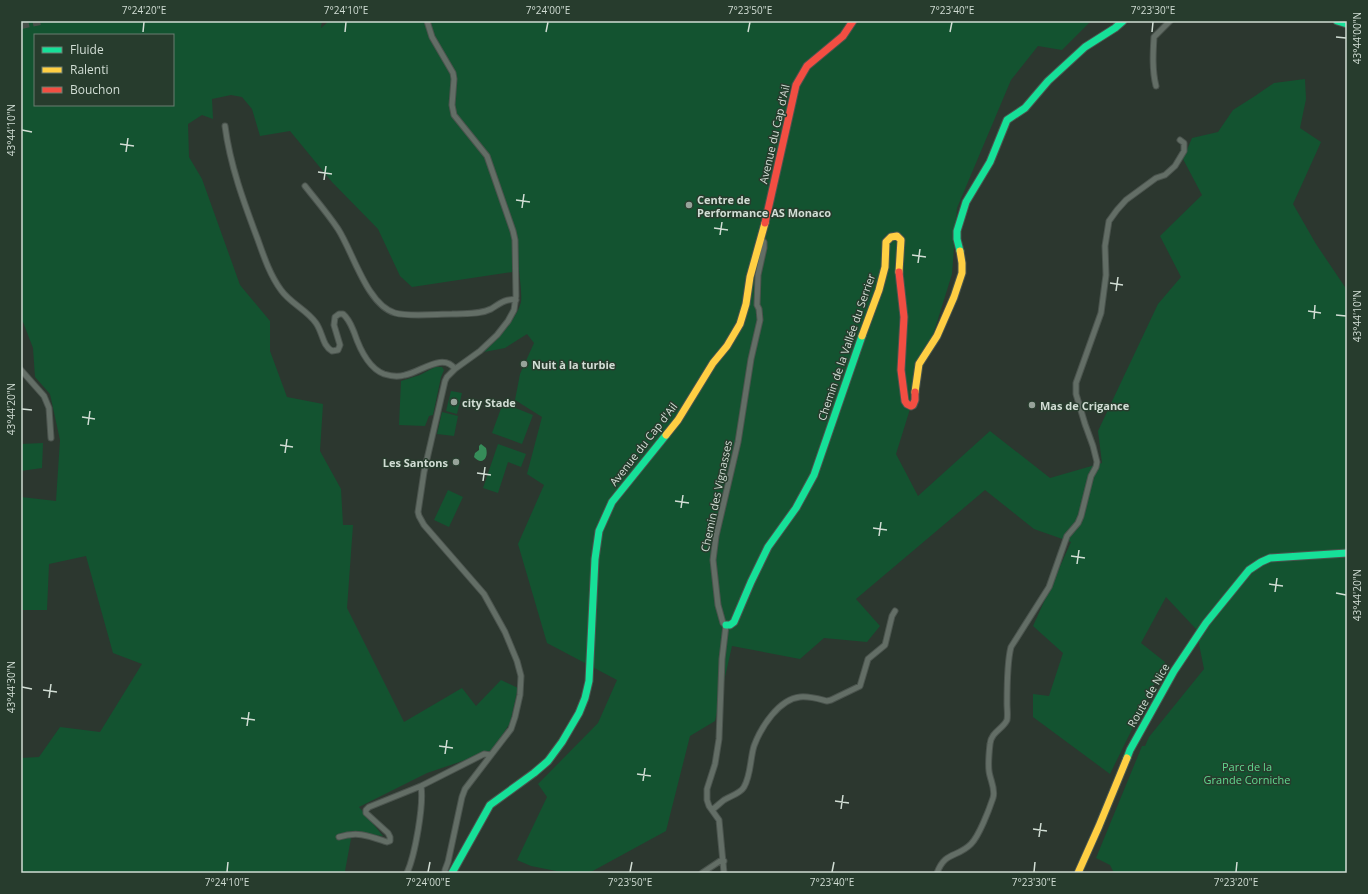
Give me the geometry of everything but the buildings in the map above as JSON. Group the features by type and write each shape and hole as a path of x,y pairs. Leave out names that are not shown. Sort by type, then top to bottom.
{"main road":[{"name":"Avenue du Cap d'Ail","path":"452,873 490,805 548,761 573,725 585,698 589,681 595,559 598,536 602,522 612,502 678,420 712,363 727,346 740,324 746,304 750,277 761,239 796,85 808,65 838,41 848,30 853,21"},
{"name":"Chemin de la Vallée du Serrier","path":"726,625 730,625 734,622 768,547 796,508 814,475 879,290 885,267 886,242 891,237 897,236 901,240 899,266 904,317 901,370 905,401 911,406 915,400 915,386 919,364 937,336 954,297 962,273 962,263 957,240 962,214 966,202 990,162 1005,124 1024,108 1048,81 1085,46 1115,28 1123,21"},
{"path":"1337,21 1347,24"},
{"name":"Route de Nice","path":"1078,873 1130,750 1145,720 1174,671 1206,623 1245,574 1261,562 1275,557 1347,553"}],"street":[{"path":"428,21 432,37 453,73 452,105 454,115 487,156 510,218 515,240 516,300 514,310 497,336 480,351 455,369 445,381 424,472 418,512 424,525 484,594 505,632 517,660 521,681 520,695 511,729 465,789 445,873"},
{"path":"1156,86 1154,72 1154,37 1170,21"},
{"path":"225,126 241,195 269,270 280,290 288,299 306,312 316,324 326,348 332,352 338,350 340,345 334,324 335,317 338,314 344,314 348,317 357,342 365,356 375,369 383,374 404,376 443,361 452,364 455,369"},
{"path":"937,873 940,864 971,844 978,834 991,804 994,795 994,788 990,779 989,770 990,741 993,735 1007,719 1012,646 1050,587 1067,536 1078,523 1081,516 1091,476 1096,467 1097,462 1093,446 1076,394 1076,383 1101,313 1106,275 1105,246 1109,221 1126,200 1156,178 1165,175 1174,166 1184,151 1184,143 1180,140"},
{"path":"305,186 338,229 348,247 361,278 384,308 395,313 412,314 478,313 490,310 504,301 510,299 516,300"},
{"name":"Chemin des Vignasses","path":"724,873 724,860 719,820 709,806 707,800 707,789 719,740 722,659 726,625 723,622 718,605 713,560 716,536 738,442 751,360 760,320 757,305 758,275 764,248 764,242 761,239"},
{"path":"746,304 757,305"},
{"path":"21,370 44,396 49,408 51,438"},
{"path":"712,810 744,788 754,746 771,716 780,707 796,697 802,696 827,701 831,700 860,686 868,659 885,645 892,616 895,611"},
{"path":"339,837 354,834 387,842 390,841 388,833 366,813 366,810 369,807 422,786 484,754 490,755"},
{"path":"407,873 412,862 418,826 422,786"},
{"path":"702,873 724,860"}],"green space":[{"name":"Parc de la Grande Corniche","path":"21,21 322,21 321,28 329,21 1091,21 1062,50 1038,46 1011,80 957,208 952,274 896,454 918,496 990,431 1050,478 1102,463 1098,431 1158,304 1181,277 1160,236 1202,195 1183,159 1192,138 1218,132 1233,110 1274,83 1305,79 1306,99 1300,128 1321,142 1293,204 1316,244 1347,290 1347,873 1114,873 1110,865 1096,858 1142,746 1145,746 1149,737 1204,669 1196,629 1166,597 1141,643 1165,662 1110,774 1033,717 1033,694 1049,696 1063,653 1033,626 1071,542 1034,529 985,490 856,599 880,626 867,642 824,638 800,659 732,646 715,721 690,736 666,831 589,873 566,873 531,866 517,860 547,797 538,784 598,723 617,680 547,643 518,544 544,485 527,474 542,417 515,400 520,374 534,343 527,334 505,348 484,352 506,329 519,309 521,302 521,287 519,271 412,287 400,276 378,229 332,182 290,131 260,136 252,109 242,97 231,95 212,99 213,119 202,115 188,124 189,157 202,179 240,285 270,321 270,351 287,397 323,404 320,451 341,489 343,525 353,525 347,608 404,722 462,688 476,706 501,680 518,688 510,723 492,751 427,773 359,807 383,836 352,833 345,871 347,873 21,873 21,758 39,757 60,727 100,732 142,664 113,653 86,556 49,564 47,610 21,610 21,497 56,501 60,440 50,394 35,377 33,348 23,322 21,322"},
{"path":"435,367 442,367 444,370 441,377 433,415 429,416 425,426 399,425 401,381 420,375"},
{"name":"city Stade","path":"451,391 462,393 457,414 446,411"},
{"path":"503,403 533,415 522,444 492,433"},
{"path":"442,412 458,416 454,436 437,434"},
{"path":"43,443 42,468 21,471 21,444"},
{"path":"498,444 526,454 521,467 508,462 498,493 483,488"},
{"path":"448,490 463,497 449,527 434,520"}],"shaded area":[{"path":"481,444 486,448 487,455 484,460 480,461 474,457"}],"tunnel":[{"path":"21,25 40,21"}],"traffic: fast":[{"path":"960,251 957,231 966,202 990,162 1007,120 1025,108 1048,81 1085,47 1115,28 1123,21"},
{"path":"1337,21 1347,24"},
{"path":"726,625 730,625 734,622 768,547 796,508 814,475 862,336"},
{"path":"452,873 490,805 548,761 562,742 579,713 585,698 589,681 595,559 599,531 612,502 666,435"},
{"path":"1127,758 1174,671 1206,623 1249,570 1270,558 1347,553"}],"traffic: slow":[{"path":"666,435 678,420 713,363 727,346 740,324 746,304 750,277 765,223"},
{"path":"862,336 879,290 885,267 886,242 891,237 897,236 901,240 899,272"},
{"path":"915,392 919,364 937,336 954,297 962,273 960,251"},
{"path":"1078,873 1127,758"}],"traffic: jam":[{"path":"765,223 796,85 807,66 843,36 853,21"},
{"path":"899,272 904,317 901,370 905,401 911,406 915,400 915,392"}],"place":[{"name":"Centre de Performance AS Monaco","path":"689,205"},
{"name":"Nuit à la turbie","path":"524,364"},
{"name":"city Stade","path":"454,402"},
{"name":"Mas de Crigance","path":"1032,405"},
{"name":"Les Santons","path":"456,462"}]}
